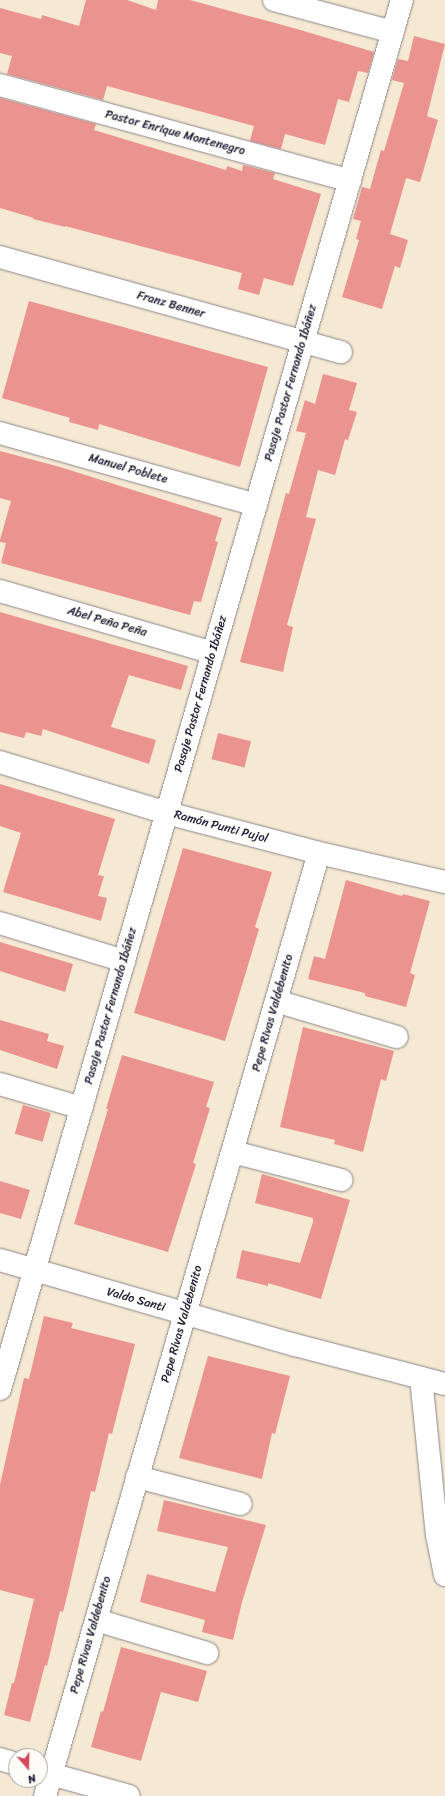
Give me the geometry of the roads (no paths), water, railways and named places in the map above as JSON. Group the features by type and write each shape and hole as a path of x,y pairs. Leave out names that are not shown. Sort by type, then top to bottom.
{"street":[{"path":"274,0 393,32"},
{"name":"Pasaje Pastor Fernando Ibáñez","path":"0,1389 402,0"},
{"name":"Pastor Enrique Montenegro","path":"0,86 350,181"},
{"name":"Franz Benner","path":"0,257 341,352"},
{"name":"Manuel Poblete","path":"0,433 256,505"},
{"name":"Abel Peña Peña","path":"0,592 213,653"},
{"name":"Ramón Punti Pujol","path":"0,762 167,813 319,853 445,882"},
{"name":"Pepe Rivas Valdebenito","path":"48,1766 96,1620 319,853"},
{"path":"0,923 124,961"},
{"path":"276,1001 397,1037"},
{"path":"0,1084 82,1108"},
{"path":"232,1152 341,1180"},
{"name":"Valdo Santi","path":"0,1260 295,1345 445,1384"},
{"path":"421,1378 437,1536 445,1575"},
{"path":"137,1477 241,1504"},
{"path":"96,1620 206,1653"},
{"path":"48,1773 129,1796"}]}
